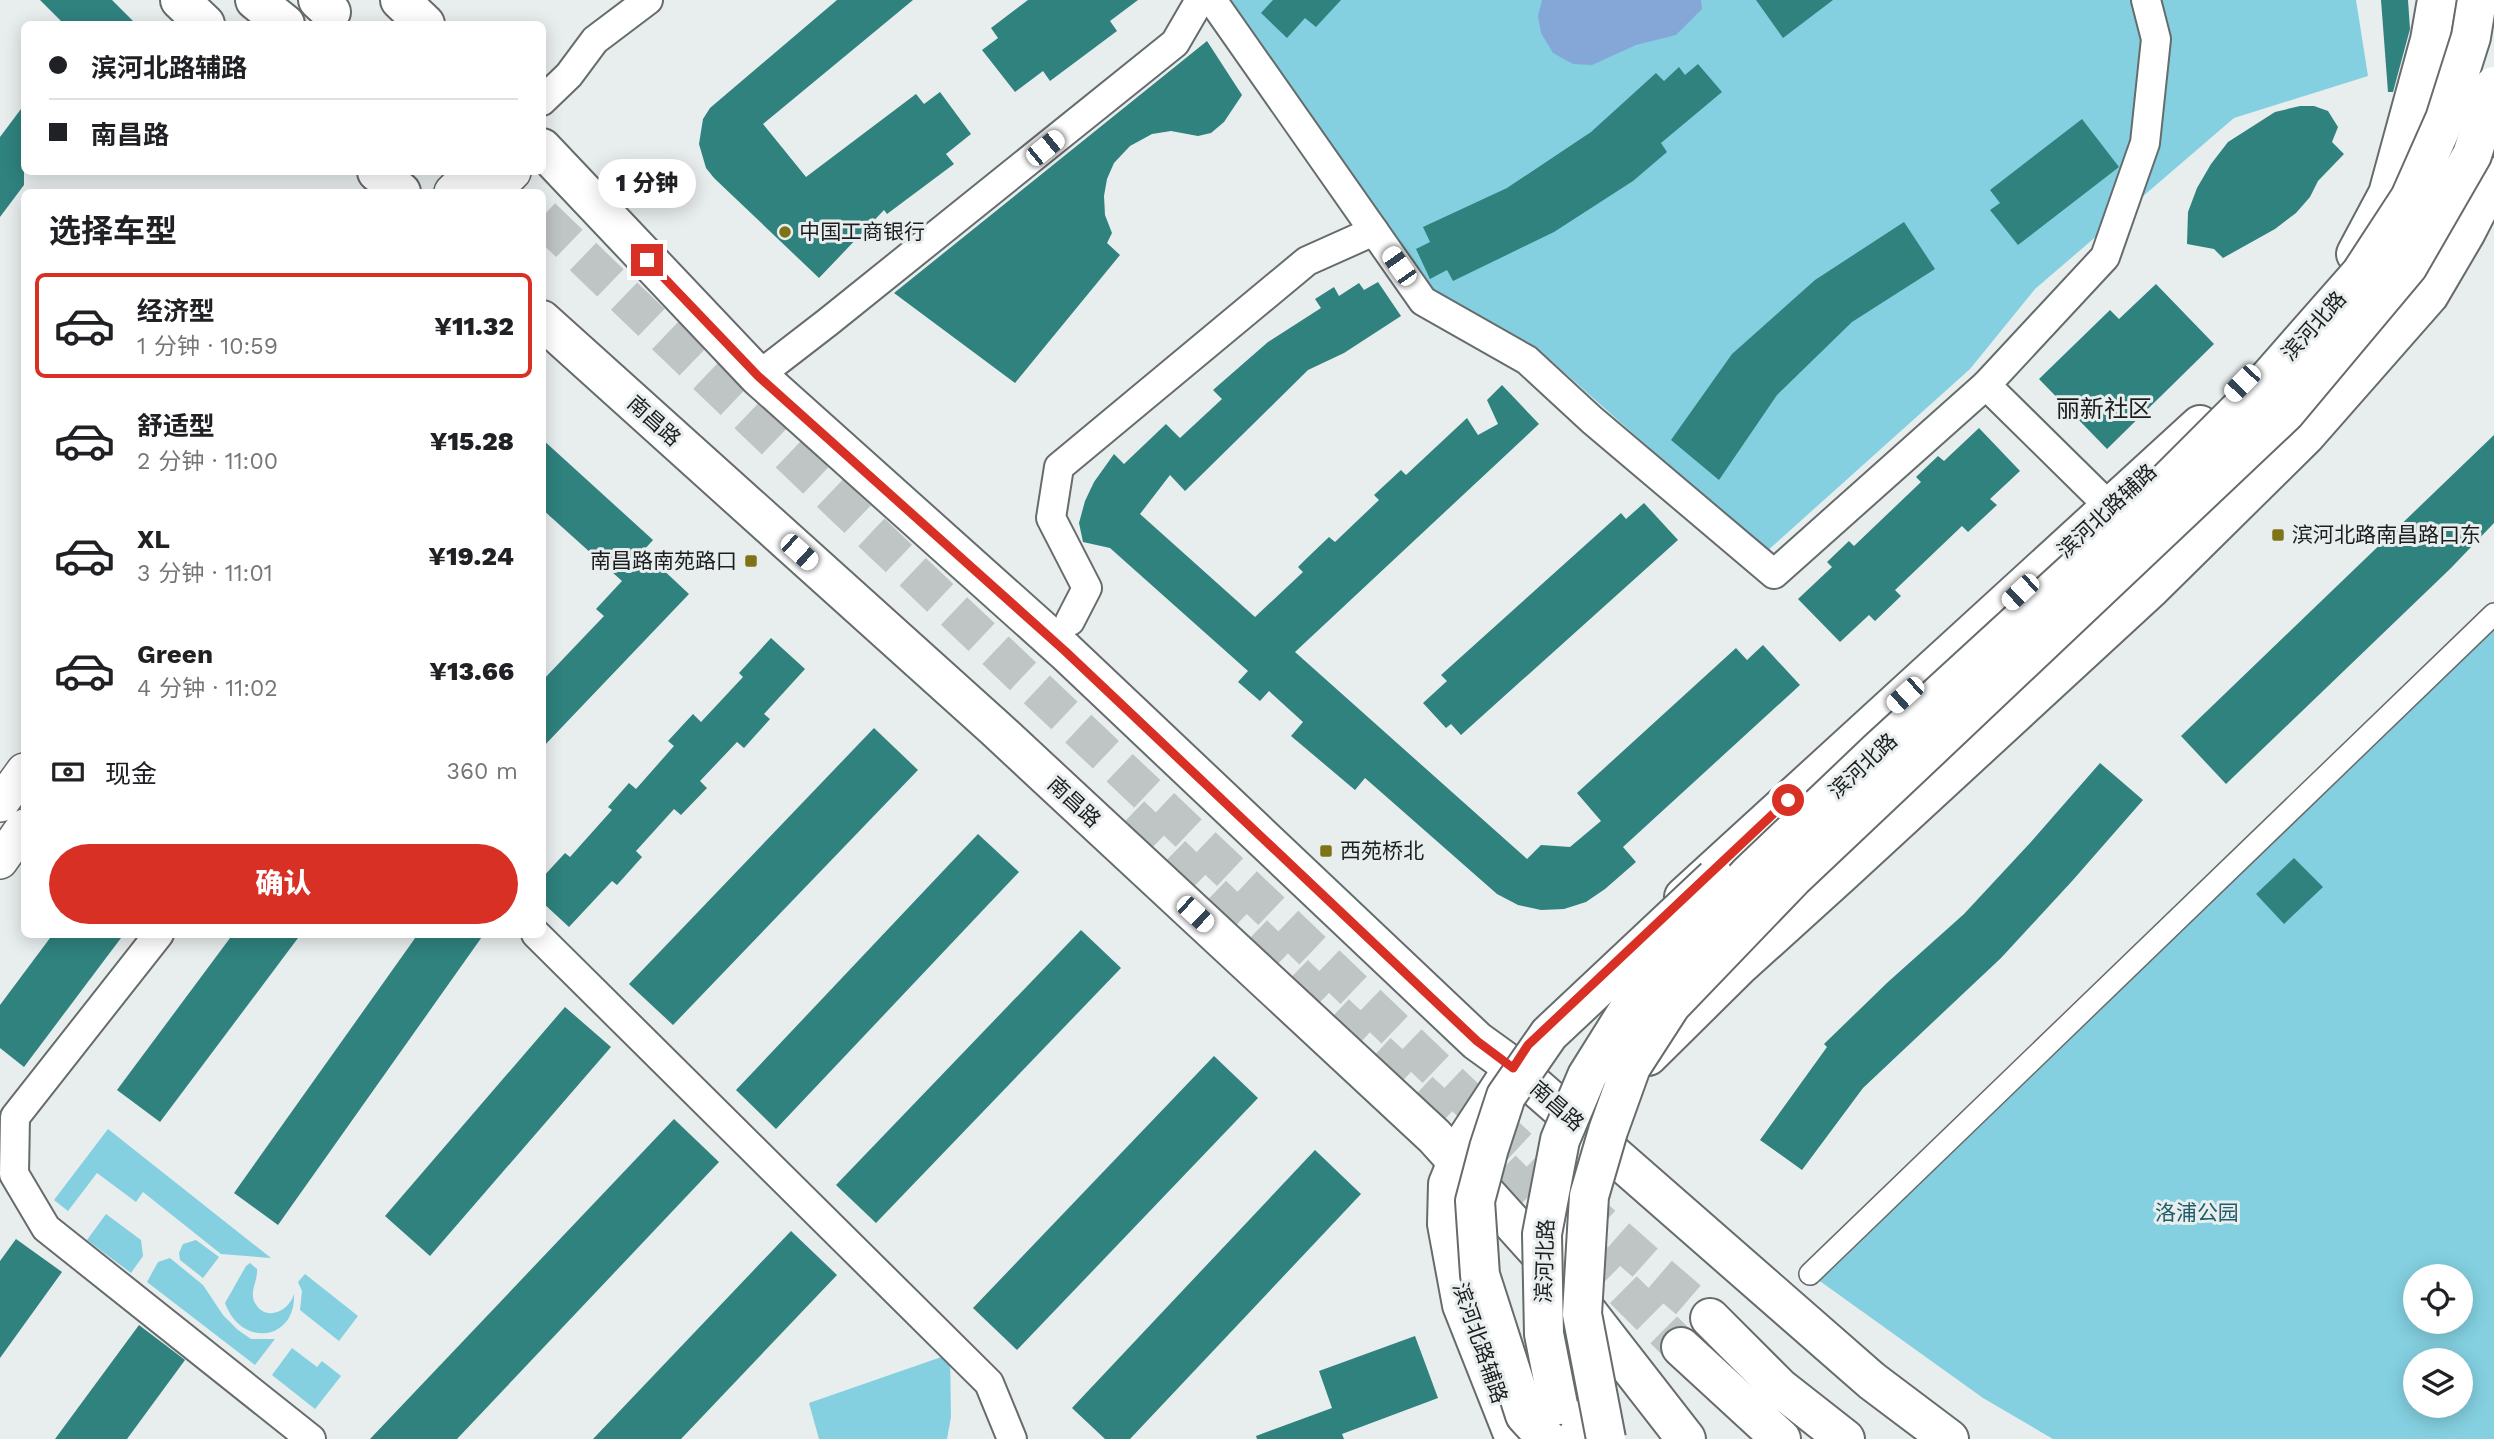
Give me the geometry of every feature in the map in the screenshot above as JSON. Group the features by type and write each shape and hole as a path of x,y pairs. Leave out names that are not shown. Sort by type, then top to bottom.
{"main road":[{"path":"180,0 202,21"},
{"path":"255,0 281,21"},
{"path":"400,0 422,21"},
{"name":"滨河北路辅路","path":"1515,1439 1462,1305 1447,1224 1448,1184 1466,1140 1528,1045 1675,905 2226,400 2306,316 2357,253 2388,194 2430,40 2437,0"},
{"name":"滨河北路","path":"1570,1439 1558,1405 1544,1334 1542,1234 1560,1140 1587,1076 1637,996 1748,875 1878,751 2119,530 2253,396 2361,273 2410,198 2445,119 2471,37 2477,0"},
{"name":"滨河北路","path":"1606,1439 1582,1314 1589,1196 1608,1131 1631,1068 1671,1005 1793,878 2285,413 2408,267 2472,155 2494,86"},
{"name":"南昌路","path":"546,152 758,376 1065,651 1477,1041 1513,1068 1861,1372 1949,1439"},
{"path":"381,175 397,189"},
{"path":"1583,1439 1562,1360 1553,1268 1587,1132 1602,1108 1648,1056 1738,967 2151,588 2306,435 2429,295 2494,177"},
{"name":"南昌路","path":"546,324 995,728 1458,1161 1495,1206 1553,1268 1686,1439"},
{"path":"1547,1439 1525,1415 1480,1275 1475,1201 1506,1096 1549,1034 1657,932 2032,587 2253,396"},
{"path":"1710,1318 1780,1388 1845,1439"},
{"path":"1681,1347 1781,1439"}],"street":[{"path":"546,97 569,75 595,40 648,0"},
{"path":"758,376 1175,43 1200,0"},
{"path":"1212,0 1423,301 1527,360 1597,425 1774,574 1986,385 2105,257 2146,143 2156,39 2146,0"},
{"path":"455,189 469,175"},
{"path":"496,189 510,175"},
{"path":"1070,621 1087,588 1051,518 1059,467 1307,261 1374,231"},
{"path":"1986,385 2147,542"},
{"path":"1810,1273 2494,614"},
{"path":"0,804 21,775"},
{"path":"0,861 21,831"},
{"path":"156,938 8,1111 14,1174 46,1228 311,1439"},
{"path":"540,938 989,1382 1012,1439"}],"green space":[{"path":"1225,0 2356,0 2368,76 2234,118 2035,289 1970,369 1766,552 1538,349 1426,286"},
{"name":"洛浦公园","path":"2494,614 2494,1439 2053,1439 1983,1398 1810,1274"},
{"path":"108,1129 271,1258 221,1254 143,1192 136,1202 97,1173 68,1211 54,1200"},
{"path":"106,1214 141,1240 143,1256 131,1273 87,1240"},
{"path":"196,1240 219,1257 203,1278 180,1260 179,1253 183,1244"},
{"path":"170,1258 203,1285 223,1315 238,1330 251,1339 275,1339 255,1365 147,1282 158,1262"},
{"path":"250,1263 257,1269 253,1293 258,1308 270,1313 282,1310 294,1294 292,1310 286,1322 266,1333 243,1327 225,1303"},
{"path":"305,1274 358,1316 339,1341 300,1310 302,1291 298,1282"},
{"path":"292,1348 317,1367 322,1361 341,1376 315,1409 272,1375"},
{"path":"950,1354 951,1417 947,1439 819,1439 809,1403"}],"shaded area":[{"path":"1542,0 1701,0 1702,9 1676,35 1636,45 1592,65 1573,64 1553,53 1541,33 1538,16"}],"building":[{"path":"40,0 112,0 133,21 61,21"},
{"path":"837,0 913,0 763,124 806,177 916,94 924,104 940,92 971,134 946,154 954,164 887,214 884,210 819,278 714,178 706,168 699,144 703,119 710,108"},
{"path":"1028,0 1138,0 1110,21 1117,31 1050,81 1043,71 1015,92 982,50 998,38 991,28"},
{"path":"1273,0 1341,0 1316,27 1305,18 1287,38 1261,13"},
{"path":"1756,0 1833,0 1783,38"},
{"path":"2381,0 2408,0 2410,29 2393,92 2388,92"},
{"path":"1207,41 1242,95 1224,122 1211,133 1198,136 1171,131 1152,134 1130,146 1114,163 1104,196 1105,215 1112,233 1107,243 1120,255 1015,383 894,293"},
{"path":"1698,64 1722,92 1661,143 1667,152 1633,181 1554,232 1453,281 1447,270 1430,279 1416,249 1430,242 1423,227 1507,188 1591,132 1656,73 1664,81 1679,67 1685,75"},
{"path":"2300,106 2314,106 2328,111 2338,127 2332,142 2344,154 2318,181 2310,197 2296,213 2275,229 2223,258 2214,249 2187,244 2188,212 2197,188 2228,142 2275,112"},
{"path":"21,109 21,175 24,175 24,185 0,217 0,137"},
{"path":"2082,119 2119,167 2018,245 1990,210 2000,203 1990,190"},
{"path":"1904,222 1935,269 1852,322 1777,395 1719,480 1671,440 1732,354 1815,280"},
{"path":"1378,282 1401,316 1344,353 1308,370 1185,491 1170,475 1140,514 1255,617 1303,572 1298,567 1329,537 1335,542 1379,500 1374,495 1401,470 1406,475 1467,418 1478,435 1498,424 1487,400 1502,385 1539,424 1295,652 1527,859 1541,845 1570,847 1601,821 1577,793 1736,648 1747,660 1763,645 1800,685 1623,847 1636,862 1586,902 1564,909 1541,910 1518,905 1497,894 1365,778 1355,790 1291,736 1303,722 1269,691 1260,701 1238,682 1248,671 1110,548 1083,542 1079,523 1085,501 1094,482 1114,454 1124,464 1166,424 1180,438 1222,399 1213,390 1268,342 1321,308 1315,299 1334,287 1339,296 1359,283 1364,290"},
{"path":"2156,284 2214,344 2107,449 2039,379 2110,310 2119,319"},
{"path":"1979,428 2020,471 1990,499 1997,505 1968,532 1962,526 1895,590 1901,596 1875,621 1869,615 1840,642 1798,599 1832,567 1827,562 1849,541 1854,546 1921,482 1916,477 1938,456 1944,461"},
{"path":"2494,435 2494,523 2451,568 2226,784 2181,736"},
{"path":"546,443 653,540 643,551 689,594 546,744 546,677 604,616 596,609 622,581 546,513"},
{"path":"1644,503 1678,540 1461,735 1451,724 1446,728 1423,703 1447,681 1441,675 1621,513 1626,519"},
{"path":"771,638 805,669 764,714 770,719 744,748 737,742 700,781 707,788 681,815 674,809 636,851 642,857 617,885 612,881 569,927 546,906 546,874 565,853 570,857 612,810 608,807 629,783 636,789 674,746 668,741 693,714 701,722 743,677 739,673"},
{"path":"874,728 918,770 673,1025 629,984"},
{"path":"2100,763 2143,800 2073,880 2001,958 1863,1088 1802,1170 1760,1140 1827,1047 1824,1044 1964,914"},
{"path":"978,834 1019,872 776,1129 736,1090"},
{"path":"2294,858 2323,887 2284,924 2256,894"},
{"path":"1081,930 1121,968 876,1223 836,1185"},
{"path":"50,938 121,938 24,1067 0,1048 0,1005"},
{"path":"230,938 298,938 160,1122 117,1090"},
{"path":"415,938 481,938 278,1225 234,1193"},
{"path":"565,1007 611,1047 430,1256 385,1216"},
{"path":"1214,1056 1258,1098 1017,1350 973,1308"},
{"path":"674,1119 719,1162 457,1439 370,1439"},
{"path":"1315,1150 1361,1194 1130,1439 1105,1439 1072,1408"},
{"path":"791,1231 837,1275 681,1439 593,1439"},
{"path":"16,1239 62,1272 0,1358 0,1261"},
{"path":"139,1325 185,1360 127,1439 55,1439"},
{"path":"1415,1336 1438,1398 1342,1434 1344,1439 1257,1439 1256,1436 1332,1408 1319,1371"}],"tunnel":[{"path":"546,221 1476,1108 1591,1215 1710,1318"},
{"path":"1131,815 1326,1004 1477,1144 1681,1347"}],"place":[{"name":"中国工商银行","path":"785,232"},
{"name":"滨河北路南昌路口东","path":"2278,535"},
{"name":"南昌路南苑路口","path":"751,561"},
{"name":"西苑桥北","path":"1326,851"}],"district":[{"name":"丽新社区","path":"2104,409"}],"route":[{"path":"647,260 758,376 1065,651 1477,1041 1513,1068 1528,1045 1788,800"}]}
